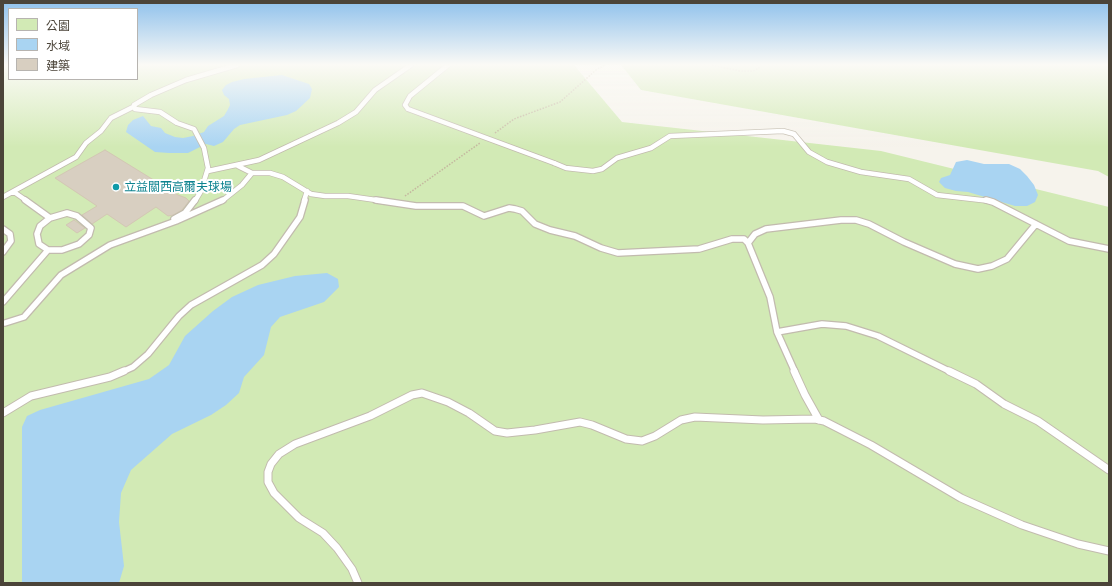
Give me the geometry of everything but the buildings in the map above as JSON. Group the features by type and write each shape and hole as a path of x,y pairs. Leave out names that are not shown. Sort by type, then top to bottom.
{"lane":[{"path":"3,197 76,157 86,143 101,131 111,118 133,107 137,102 159,92"},
{"path":"208,171 238,166 259,160 283,150 350,116 372,92"},
{"path":"414,92 410,96 405,105 408,109 566,168 593,171 602,169 617,158 651,148 670,136 783,131 794,134 809,152 827,162 861,172 909,179 929,191 941,196 965,197 993,202 1069,241 1109,249"},
{"path":"133,107 141,110 160,112 177,123 194,129 197,132 204,148 208,171 202,191 193,204 184,213 158,227"},
{"path":"238,166 252,173 270,173 283,177 311,194 325,196 348,196 416,206 443,204 472,210 484,216 509,208 515,209 522,211 535,224 550,230 575,236 601,248 618,253 699,249 738,238 748,243 770,298 777,332 805,395 819,420"},
{"path":"5,323 24,317 61,275 82,261 110,245 219,203 230,196 252,173"},
{"path":"3,413 31,396 110,377 133,366 148,354 179,316 191,305 262,265 274,254 284,243 300,217 307,191"},
{"path":"14,192 50,218"},
{"path":"67,213 77,216 91,228 89,235 79,244 62,250 48,250 39,244 37,234 40,226 50,218 67,213"},
{"path":"748,243 756,234 766,229 827,221 856,220 868,224 904,242 955,264 978,268 992,266 1007,259 1036,224"},
{"path":"3,229 10,234 11,242 3,252"},
{"path":"3,302 48,250"},
{"path":"777,332 822,324 846,326 878,336 976,384 1004,404 1038,421 1109,470"},
{"path":"358,583 352,569 337,548 323,533 299,518 274,493 268,482 268,472 271,464 279,454 296,444 370,416 412,395 422,393 432,395 469,413 495,431 507,433 535,430 580,422 592,425 626,440 642,440 654,436 681,420 695,417 763,420 819,420 837,427 864,441 961,498 1022,525 1078,544 1109,551"}],"green space":[{"name":"立益關西高爾夫球場","path":"3,92 597,92 622,122 881,151 1109,207 1109,583 3,583"},
{"path":"654,92 1109,92 1109,177 1098,171"}],"water":[{"path":"223,92 311,92 310,98 296,111 287,115 240,125 234,129 223,142 214,146 206,144 188,153 155,152 126,132 128,125 133,120 143,116 151,126 161,128 165,133 175,137 183,138 204,132 208,126 224,116 230,105 229,99"},
{"path":"967,160 984,164 1009,164 1020,169 1034,185 1038,195 1035,202 1027,206 1015,206 968,192 945,188 939,182 941,178 950,175 956,162"},
{"path":"327,273 338,279 339,287 324,302 280,317 271,327 264,355 244,377 239,393 226,405 211,415 172,434 131,470 121,493 119,522 124,566 119,583 22,583 22,427 27,416 40,410 149,379 169,365 185,336 213,311 232,297 258,285 295,276"}],"place":[{"name":"立益關西高爾夫球場","path":"116,187"}]}
